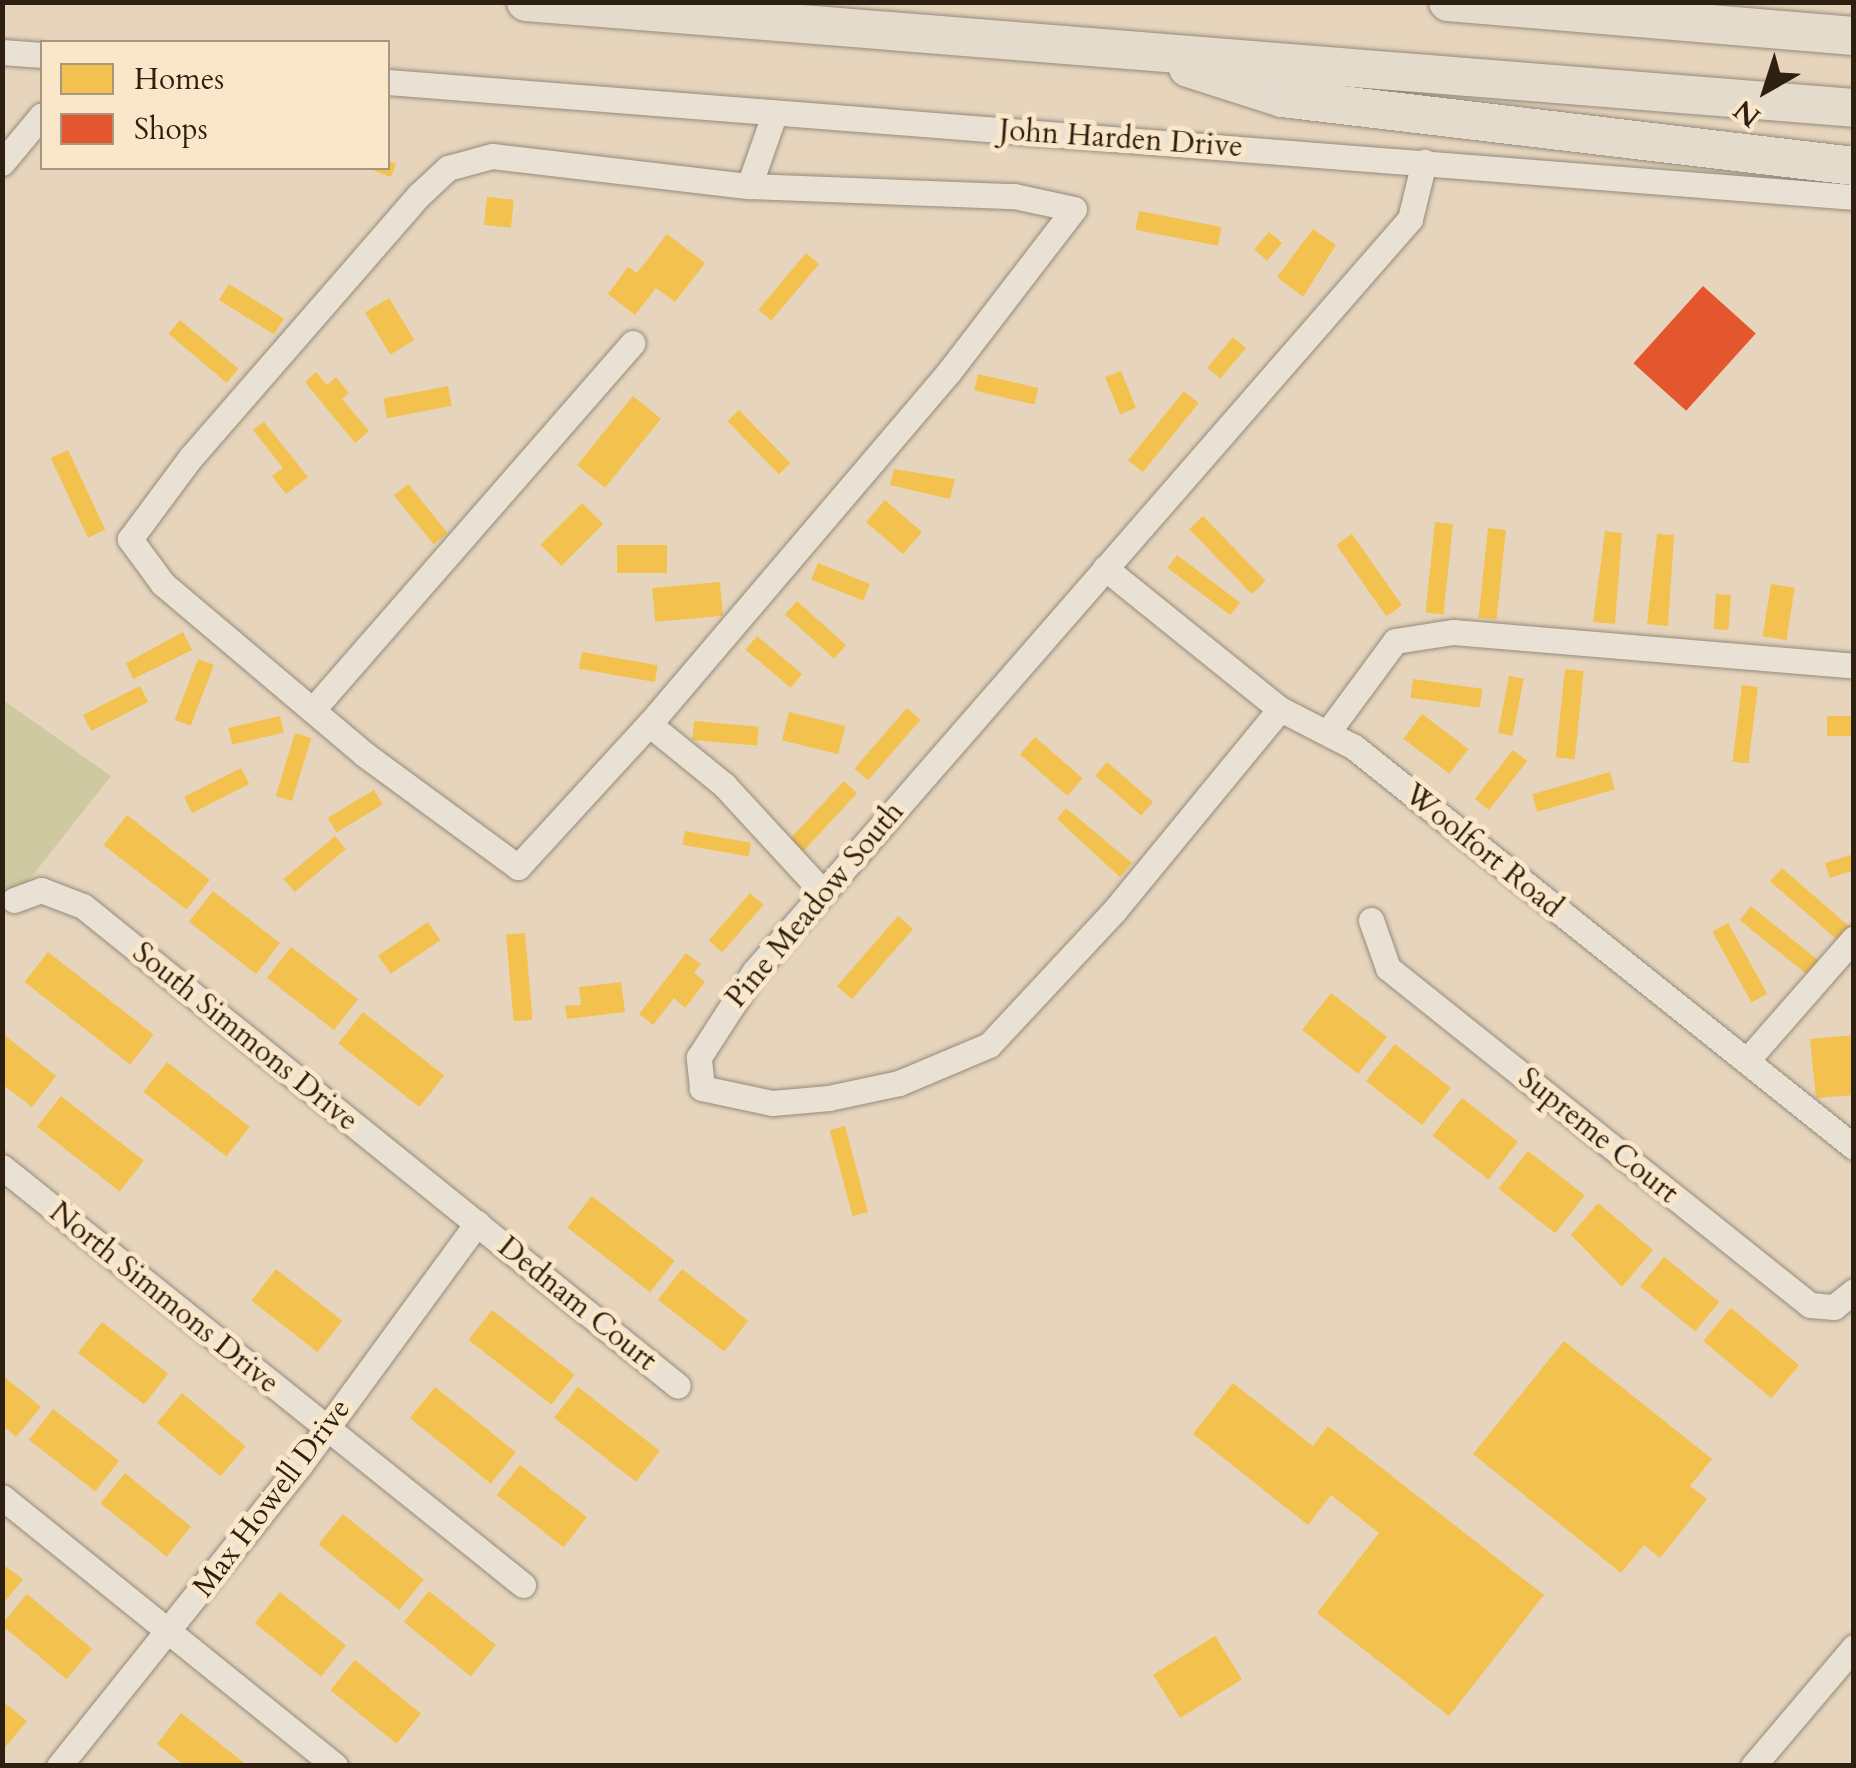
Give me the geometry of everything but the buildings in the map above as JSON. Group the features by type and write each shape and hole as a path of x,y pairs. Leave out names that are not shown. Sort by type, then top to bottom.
{"highway":[{"path":"526,2 1854,108"},
{"path":"1448,2 1854,36"},
{"path":"1128,49 1282,98 1854,166"}],"street":[{"path":"2,52 40,55"},
{"name":"John Harden Drive","path":"390,82 1854,197"},
{"path":"749,186 774,112"},
{"path":"2,163 40,116"},
{"path":"492,156 749,186 1014,196 1074,208 948,373 649,724 518,868 378,765 315,708 162,584 130,539 192,457 448,168 492,156"},
{"name":"Pine Meadow South","path":"1280,709 1114,911 989,1045 899,1083 829,1098 772,1104 702,1088 700,1057 720,1020 821,890 1410,219 1424,162"},
{"path":"315,708 632,344"},
{"name":"Woolfort Road","path":"1105,568 1280,709 1330,729 1749,1058 1854,1147"},
{"path":"1330,729 1394,641 1453,632 1854,666"},
{"path":"649,724 724,785 821,890"},
{"name":"South Simmons Drive","path":"6,901 41,890 82,906 476,1223"},
{"name":"Supreme Court","path":"1371,920 1388,968 1810,1305 1834,1307 1854,1291"},
{"path":"1749,1058 1854,938"},
{"name":"North Simmons Drive","path":"2,1167 523,1586"},
{"name":"Dednam Court","path":"476,1223 678,1386"},
{"name":"Max Howell Drive","path":"58,1766 172,1632 476,1223"},
{"path":"2,1497 335,1766"},
{"path":"1753,1766 1854,1647"}],"shaded area":[{"path":"3,700 111,776 3,913"}]}
